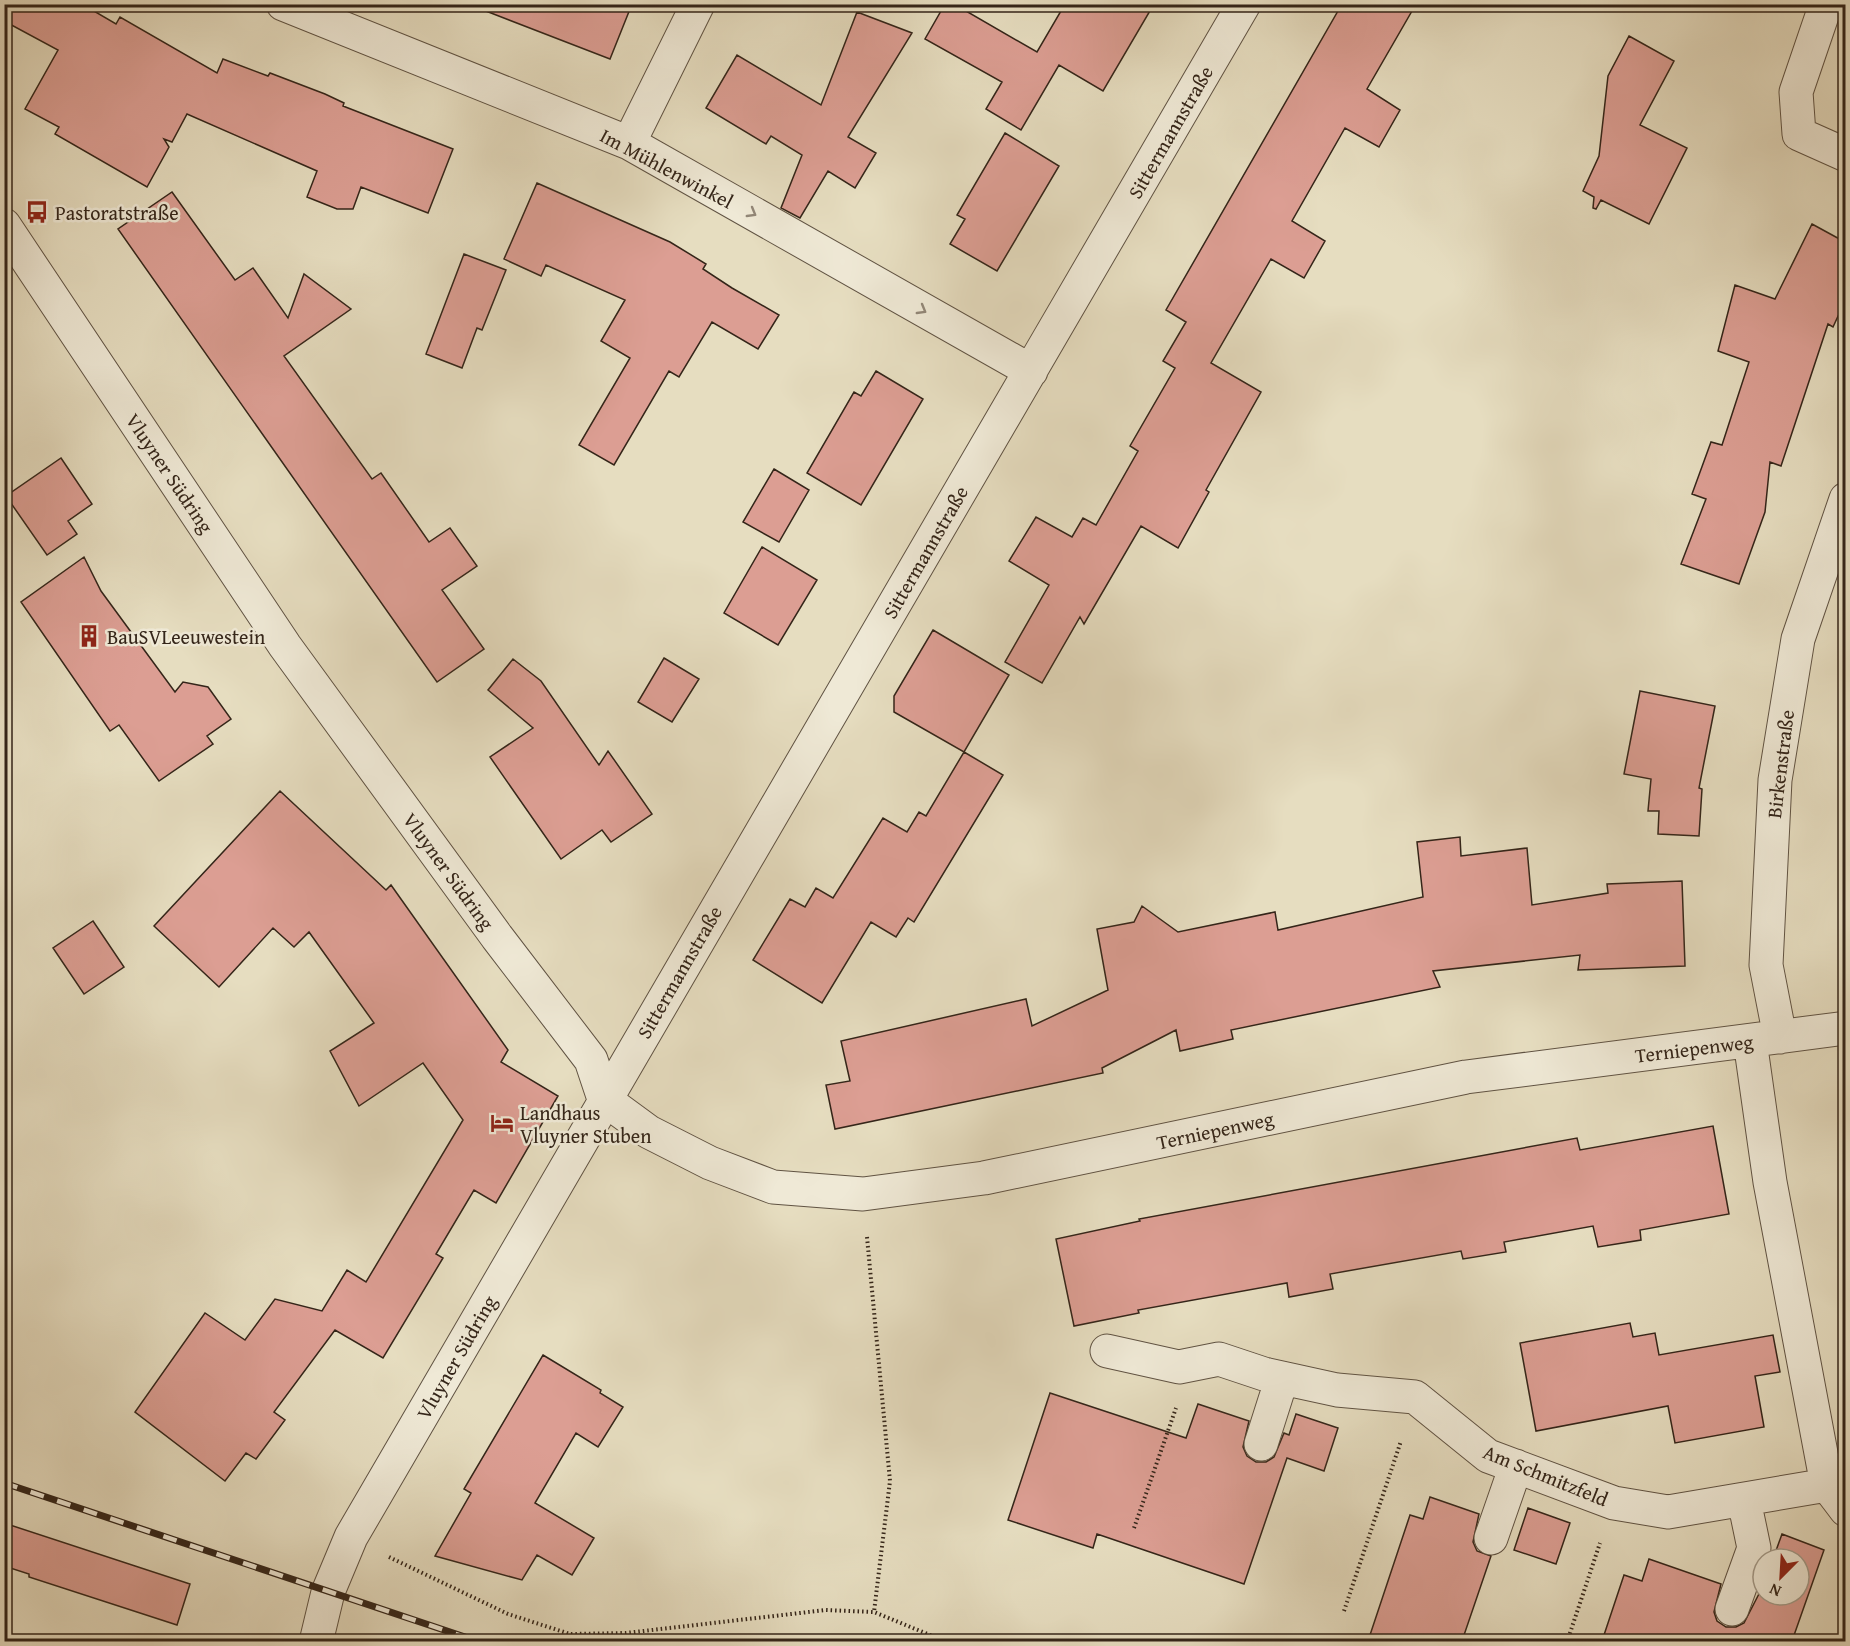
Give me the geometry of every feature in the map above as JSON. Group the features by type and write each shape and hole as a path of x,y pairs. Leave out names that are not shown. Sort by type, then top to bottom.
{"street":[{"name":"Im Mühlenwinkel","path":"283,4 628,143 1031,371"},
{"path":"628,143 698,4"},
{"name":"Sittermannstraße","path":"604,1099 1244,4"},
{"path":"1826,4 1796,92 1799,134 1845,155"},
{"name":"Vluyner Südring","path":"4,225 285,646 497,937 591,1060 604,1099 351,1538 327,1592 316,1641"},
{"name":"Birkenstraße","path":"1765,1039 1766,965 1775,780 1798,639 1845,499"},
{"name":"Terniepenweg","path":"604,1099 649,1132 710,1163 773,1187 863,1194 984,1178 1466,1077 1845,1028"},
{"name":"Am Schmitzfeld","path":"1415,1397 1488,1456 1614,1503 1668,1512 1744,1500 1836,1498 1770,1182 1765,1039"},
{"path":"1107,1351 1179,1367 1219,1359 1337,1390 1415,1397"},
{"path":"1261,1444 1282,1377"},
{"path":"1491,1538 1516,1466"},
{"path":"1732,1609 1754,1548 1744,1500"}],"path":[{"path":"863,1194 890,1481 874,1612"},
{"path":"1134,1528 1191,1365"},
{"path":"1344,1611 1415,1397"},
{"path":"1567,1641 1614,1503"},
{"path":"351,1538 508,1614 570,1634 626,1633 826,1610 874,1612 947,1641"},
{"path":"1841,1641 1845,1627"}],"building":[{"path":"4,4 82,4 116,24 120,17 217,73 223,59 268,76 270,73 325,94 344,103 343,106 453,149 428,213 361,187 353,209 337,209 307,197 317,171 187,114 172,142 164,139 169,147 147,187 55,134 59,127 25,109 58,50 4,21"},
{"path":"478,4 632,4 610,59 478,8"},
{"path":"945,4 954,4 1037,52 1065,4 1154,4 1103,91 1059,65 1021,130 986,109 1002,82 925,39"},
{"path":"1342,4 1416,4 1367,89 1400,110 1379,147 1345,128 1292,221 1325,241 1304,278 1271,259 1211,363 1261,392 1206,490 1209,492 1178,548 1141,526 1084,624 1080,617 1042,683 1005,662 1049,585 1009,561 1036,517 1072,537 1083,518 1096,525 1138,451 1130,446 1175,368 1163,361 1186,322 1166,310"},
{"path":"857,12 912,33 848,137 876,153 855,188 828,171 800,218 781,208 802,155 771,136 766,144 706,108 737,55 821,105"},
{"path":"1629,36 1674,61 1640,125 1687,148 1649,224 1601,200 1596,209 1593,208 1594,197 1583,191 1599,156 1608,76"},
{"path":"1005,133 1059,166 997,271 950,244 965,219 957,215"},
{"path":"537,183 670,242 706,264 703,269 779,315 758,349 712,322 679,377 669,371 614,465 579,445 630,358 601,341 625,300 546,265 541,276 504,259"},
{"path":"172,192 235,280 253,268 288,318 304,274 351,309 284,356 372,479 381,473 429,542 450,528 477,566 442,590 484,649 437,682 118,229"},
{"path":"1812,224 1845,242 1845,301 1833,327 1828,324 1781,466 1770,462 1765,512 1739,584 1681,564 1706,499 1692,494 1711,442 1722,445 1749,362 1718,351 1735,285 1775,299"},
{"path":"464,254 506,270 482,330 477,328 462,368 426,354"},
{"path":"876,371 923,399 861,505 807,473 854,392 861,396"},
{"path":"61,458 92,504 68,521 77,534 47,555 6,496"},
{"path":"774,469 809,490 779,542 743,522"},
{"path":"762,547 817,580 778,645 724,613"},
{"path":"84,557 101,591 175,692 183,682 208,687 231,719 207,736 213,744 159,781 119,725 110,731 21,602"},
{"path":"933,630 1009,675 964,752 894,712 894,696"},
{"path":"664,658 699,679 672,722 638,702"},
{"path":"513,659 541,681 599,765 608,751 652,814 611,842 602,830 561,859 490,757 533,728 488,690"},
{"path":"1640,691 1715,706 1699,788 1702,789 1699,836 1658,834 1659,811 1648,811 1651,779 1624,774"},
{"path":"964,752 1003,775 914,922 908,918 896,937 871,922 822,1003 753,960 790,899 805,907 816,888 833,898 883,818 907,832 919,812 926,816"},
{"path":"280,791 386,890 391,885 508,1050 501,1062 558,1096 496,1203 474,1190 436,1254 443,1258 383,1358 335,1330 274,1412 285,1420 256,1459 246,1453 225,1481 135,1412 205,1313 245,1340 275,1299 322,1311 347,1270 366,1282 463,1120 423,1063 359,1106 330,1051 374,1023 309,932 294,947 273,928 219,987 154,926"},
{"path":"1460,837 1461,856 1527,848 1532,905 1608,893 1607,884 1682,881 1685,966 1578,970 1580,955 1433,971 1440,987 1231,1030 1233,1039 1180,1051 1176,1030 1102,1068 1103,1073 835,1129 826,1085 850,1081 841,1041 1026,999 1032,1026 1108,990 1097,929 1134,922 1142,906 1178,932 1275,912 1278,930 1423,897 1417,842"},
{"path":"93,921 124,967 84,994 53,948"},
{"path":"1713,1126 1729,1214 1640,1230 1641,1240 1598,1247 1593,1226 1504,1242 1506,1252 1463,1259 1461,1251 1330,1274 1333,1289 1289,1297 1287,1283 1138,1310 1139,1313 1074,1326 1056,1239 1140,1221 1139,1219 1577,1138 1580,1150"},
{"path":"1630,1323 1633,1337 1655,1333 1659,1355 1773,1335 1780,1372 1755,1376 1764,1427 1675,1443 1668,1406 1536,1431 1520,1343"},
{"path":"543,1355 601,1390 600,1393 623,1407 598,1447 576,1433 535,1503 594,1538 572,1575 537,1555 522,1580 435,1556 471,1493 464,1489"},
{"path":"1050,1393 1186,1438 1198,1404 1249,1421 1243,1447 1247,1456 1256,1462 1266,1462 1274,1457 1284,1433 1289,1435 1296,1414 1338,1428 1324,1471 1287,1458 1244,1584 1097,1534 1093,1548 1008,1520"},
{"path":"1430,1497 1479,1514 1473,1542 1477,1551 1491,1556 1462,1641 1368,1641 1410,1515 1423,1519"},
{"path":"1528,1508 1570,1523 1556,1564 1514,1550"},
{"path":"4,1523 190,1584 177,1625 29,1577 29,1574 4,1566"},
{"path":"1782,1534 1824,1550 1811,1587 1811,1547 1777,1547"},
{"path":"1649,1559 1721,1584 1714,1612 1717,1621 1726,1627 1736,1627 1744,1623 1752,1607 1804,1607 1792,1641 1602,1641 1624,1575 1642,1581"}],"railway":[{"path":"4,1483 480,1642"}],"place":[{"name":"Pastoratstraße","path":"37,212"},
{"name":"BauSVLeeuwestein","path":"89,636"},
{"name":"Landhaus Vluyner Stuben","path":"502,1123"}]}
